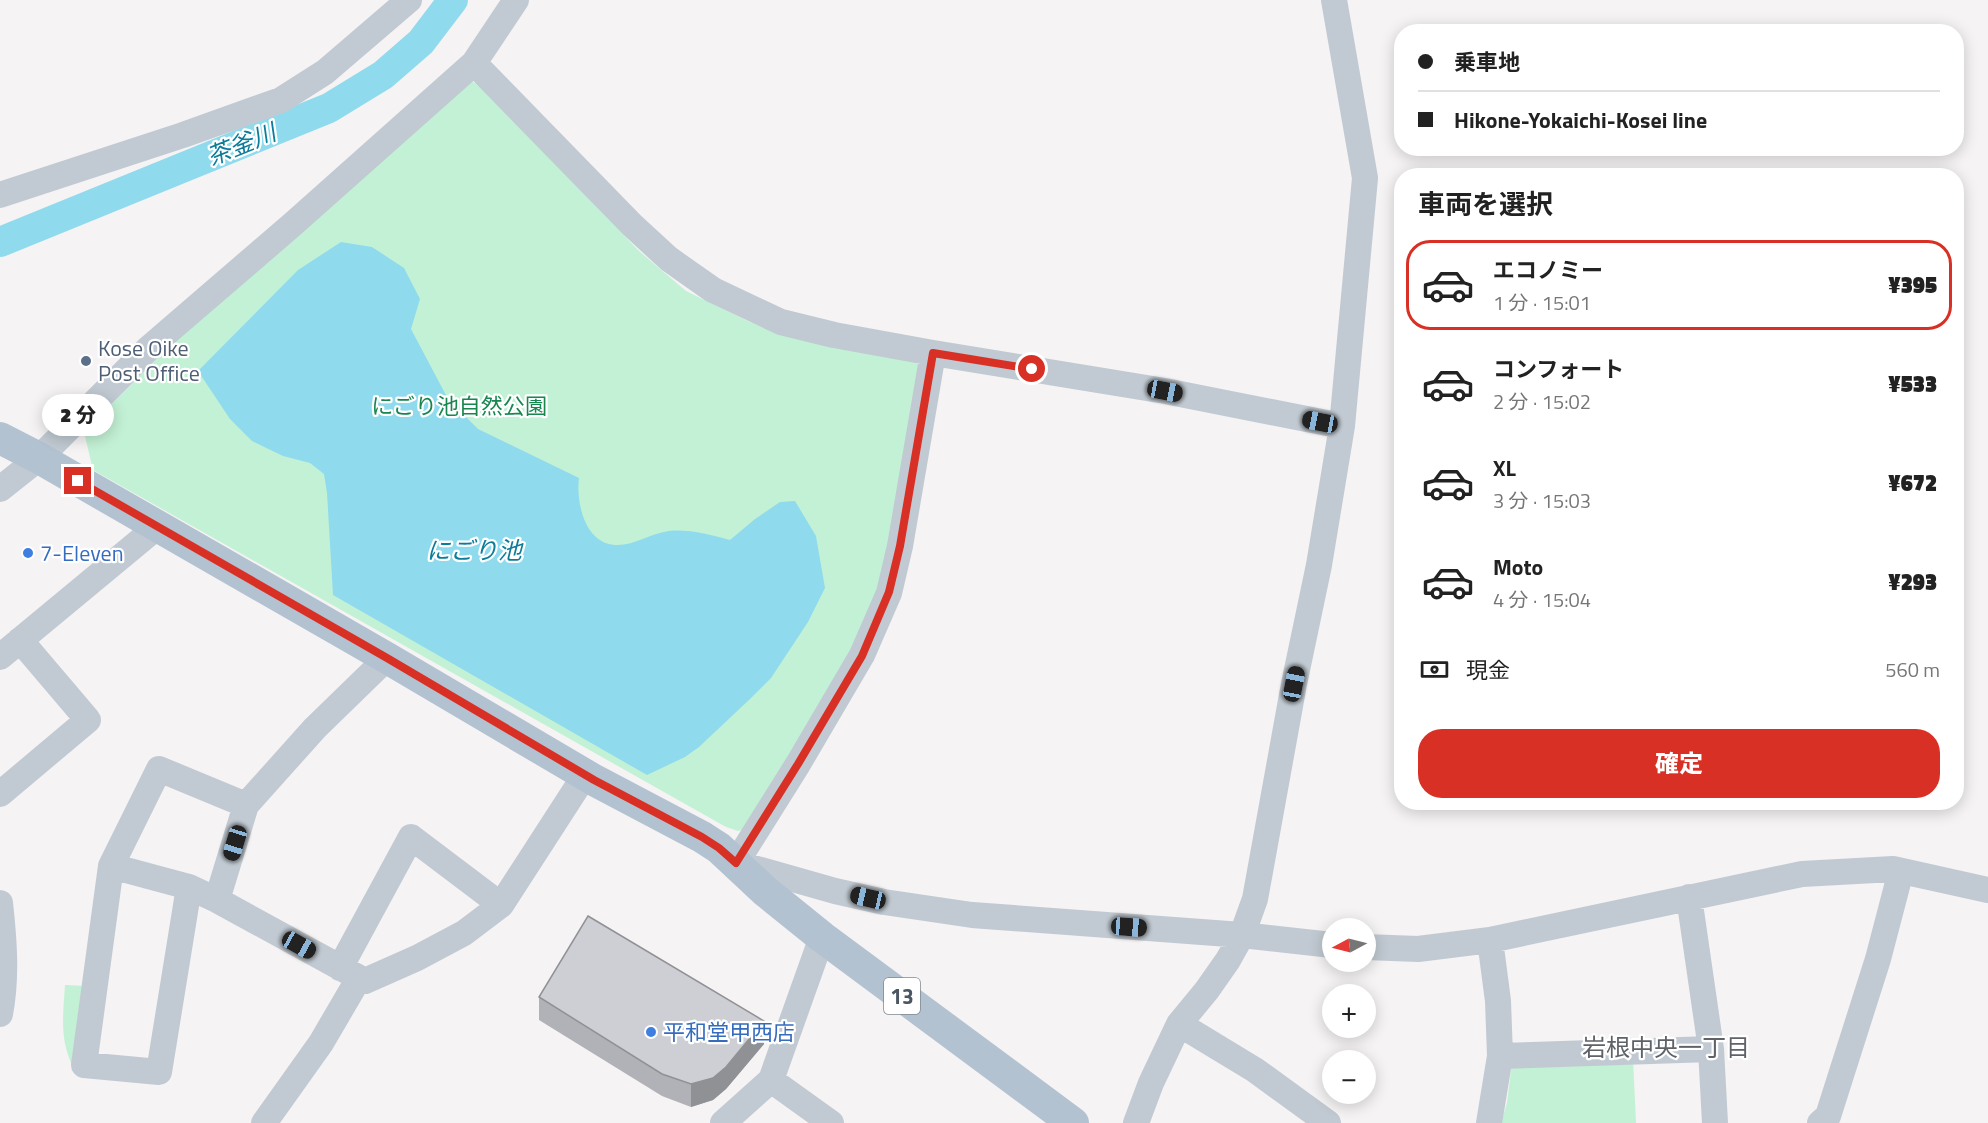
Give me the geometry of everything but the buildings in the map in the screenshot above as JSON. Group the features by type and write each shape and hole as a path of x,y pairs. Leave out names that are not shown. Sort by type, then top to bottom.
{"main road":[{"name":"13","path":"0,438 158,526 585,775 702,837 719,848 765,891 822,937 1073,1123"}],"street":[{"path":"0,195 281,100 325,72 409,0"},
{"path":"0,489 39,458 149,348 474,63 516,0"},
{"path":"1136,1123 1151,1083 1179,1024 1228,960 1242,935 1255,899 1318,565 1342,426 1365,178 1334,0"},
{"path":"474,63 632,225 669,259 713,290 781,322 834,335 1165,391 1342,426"},
{"path":"933,353 900,546 889,592 862,656 736,863 835,891 884,902 961,914 1242,935 1322,944"},
{"path":"0,657 158,526"},
{"path":"0,794 88,720 20,640"},
{"path":"217,900 246,805 315,728 387,658"},
{"path":"189,887 159,1072 84,1065 111,866 159,769 246,805"},
{"path":"111,866 189,887 365,981 417,958 464,933 501,905 585,775"},
{"path":"264,1123 321,1042 349,973 411,837 501,905"},
{"path":"1376,947 1418,949 1490,940 1802,874 1893,870 1988,890"},
{"path":"1831,1121 1902,872"},
{"path":"1689,897 1711,1049 1715,1123"},
{"path":"0,903 4,935 0,1014"},
{"path":"723,1123 771,1080 822,937"},
{"path":"1489,1123 1500,1056 1498,1001 1490,940"},
{"path":"1179,1024 1255,1070 1328,1123"},
{"path":"1500,1056 1711,1049"},
{"path":"771,1080 831,1123"}],"green space":[{"name":"にごり池自然公園","path":"471,81 479,85 639,251 686,291 750,322 795,338 911,359 922,367 884,576 874,610 749,828 738,831 726,827 93,470 84,432 184,331"},
{"path":"65,985 87,986 75,1071 64,1039"},
{"path":"1633,1059 1636,1123 1501,1123 1507,1103 1512,1062"}],"water":[{"name":"にごり池","path":"341,242 372,247 404,268 420,299 411,329 448,399 478,429 579,478 579,498 584,519 589,529 604,542 622,545 669,531 700,533 730,540 780,502 795,501 816,536 825,588 808,622 771,678 699,747 685,757 647,775 333,595 324,474 310,463 283,456 252,441 230,419 198,371 298,270"}],"waterway":[{"name":"茶釜川","path":"0,242 329,108 383,75 421,42 453,0"}],"place":[{"name":"Kose Oike Post Office","path":"86,361"},
{"name":"7-Eleven","path":"28,553"},
{"name":"平和堂甲西店","path":"651,1032"}],"district":[{"name":"岩根中央一丁目","path":"1666,1047"}],"route":[{"path":"78,481 594,780 702,837 736,863 862,656 889,592 900,546 933,353 1032,369"}]}
